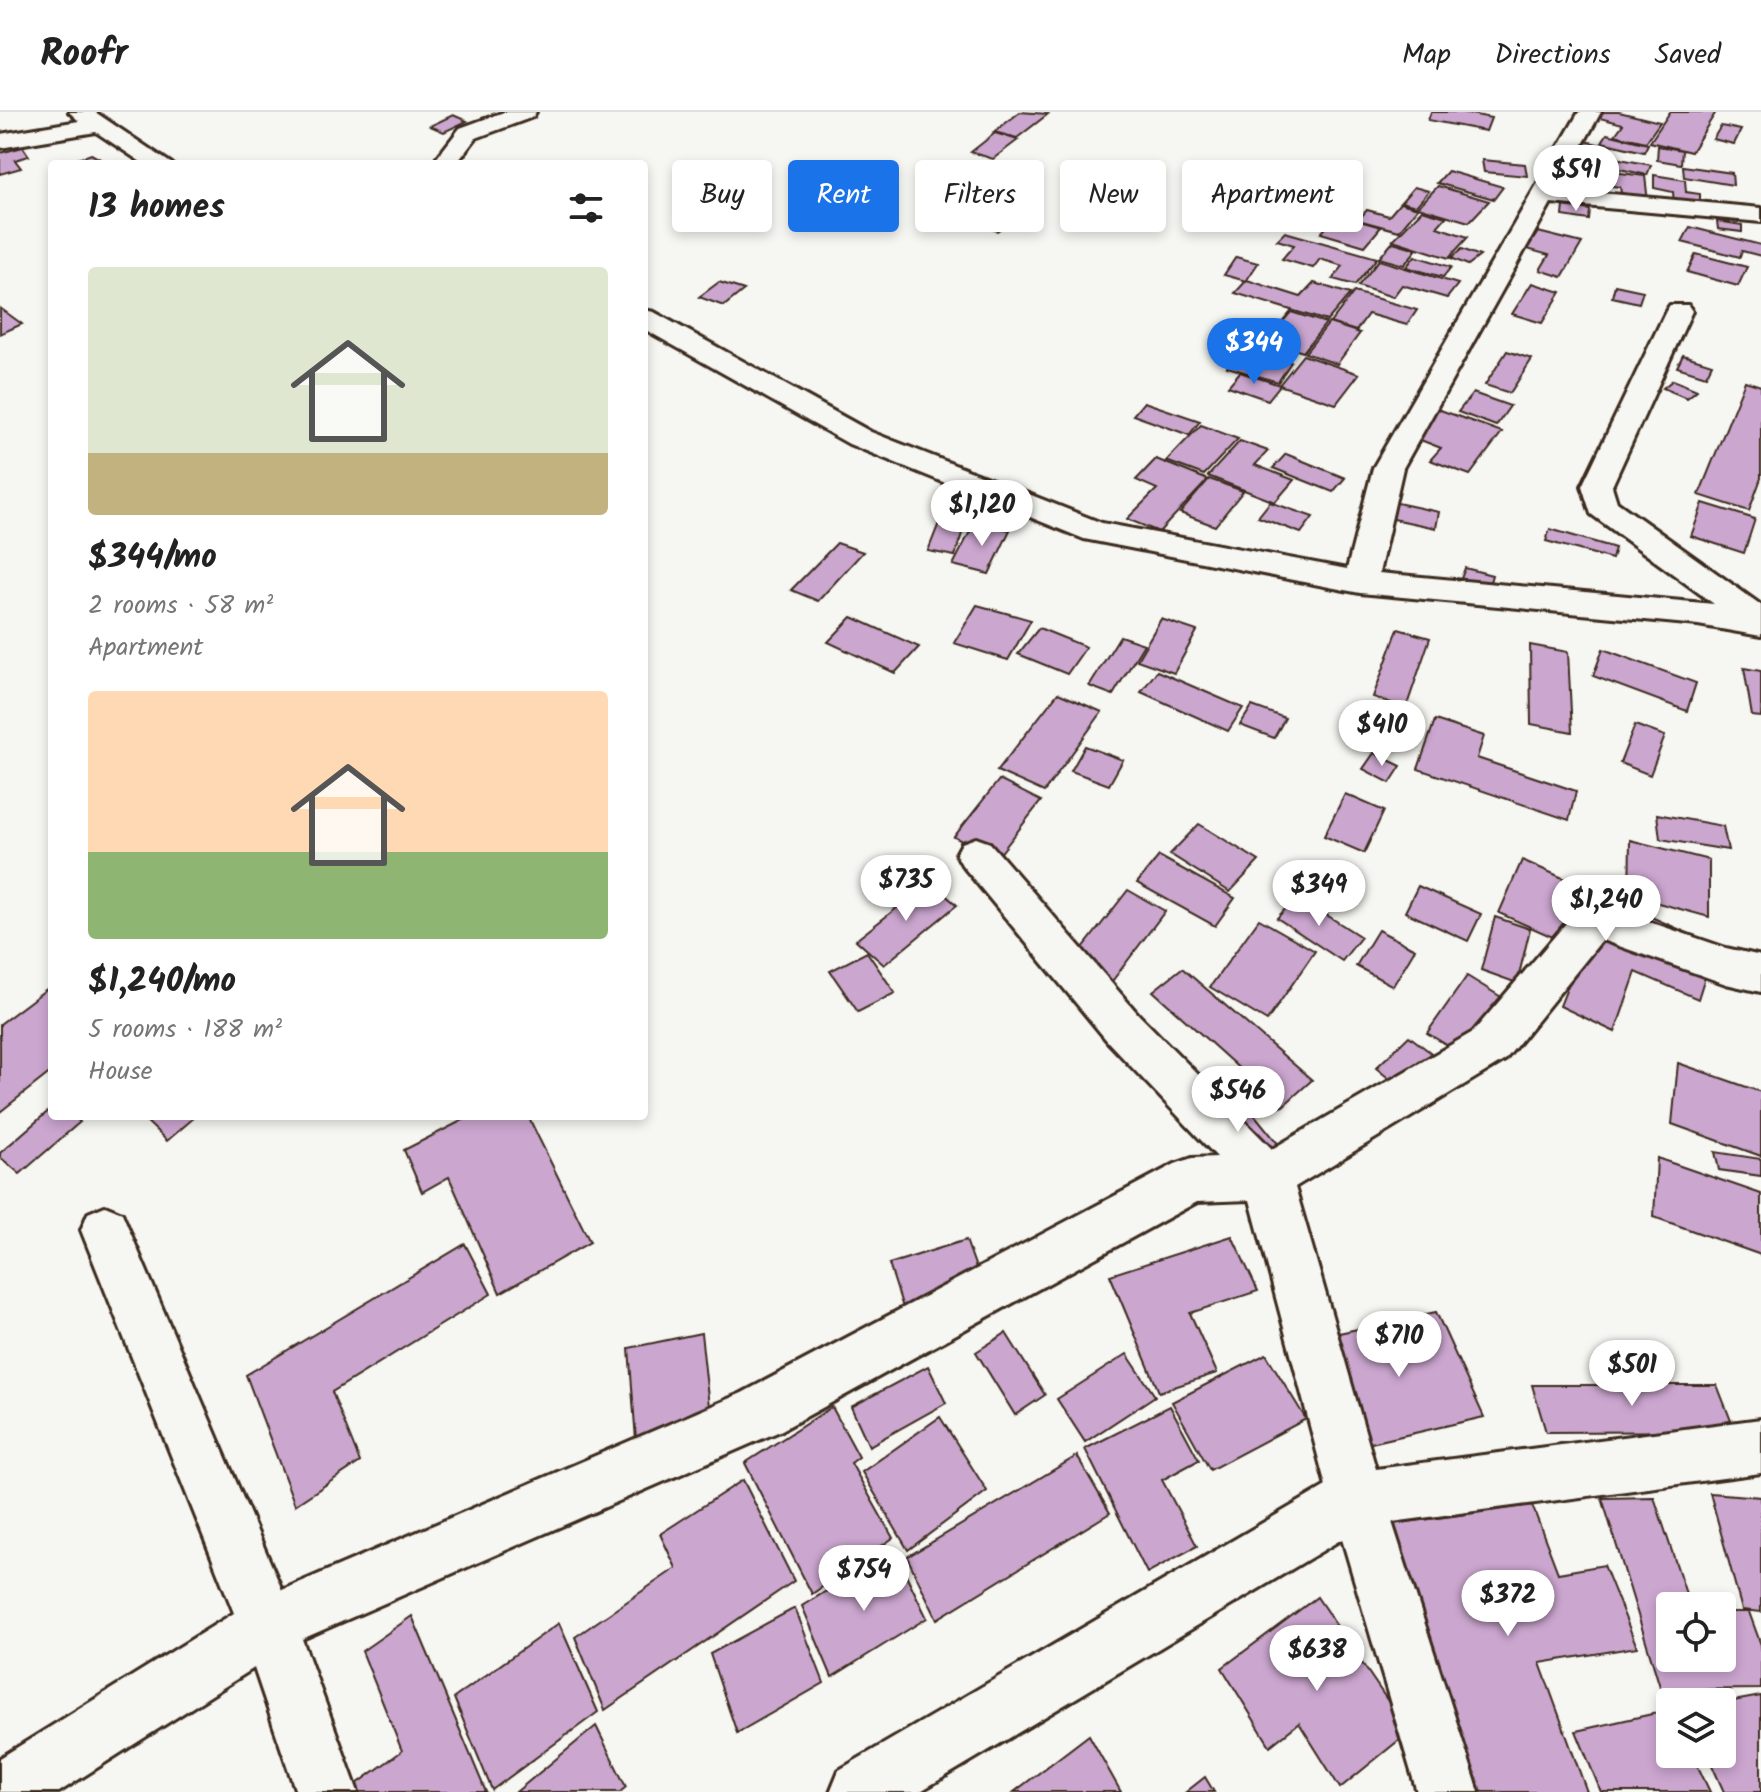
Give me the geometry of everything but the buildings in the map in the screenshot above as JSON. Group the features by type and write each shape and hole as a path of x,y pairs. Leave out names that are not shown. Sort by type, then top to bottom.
{"street":[{"path":"447,160 468,133 525,112"},
{"path":"1360,582 1388,468 1590,112"},
{"path":"0,141 89,118 154,160"},
{"path":"1543,195 1761,215"},
{"path":"1679,311 1597,486 1602,507 1761,623"},
{"path":"648,320 860,438 1095,532 1360,582 1698,613 1761,623"},
{"path":"976,854 1124,1029 1268,1177 1357,1499 1448,1792"},
{"path":"3,1792 268,1625 761,1412 1192,1180 1268,1177 1489,1046 1594,920 1726,966 1761,974"},
{"path":"105,1230 268,1625 327,1792"},
{"path":"861,1792 1357,1499 1761,1446"}]}
